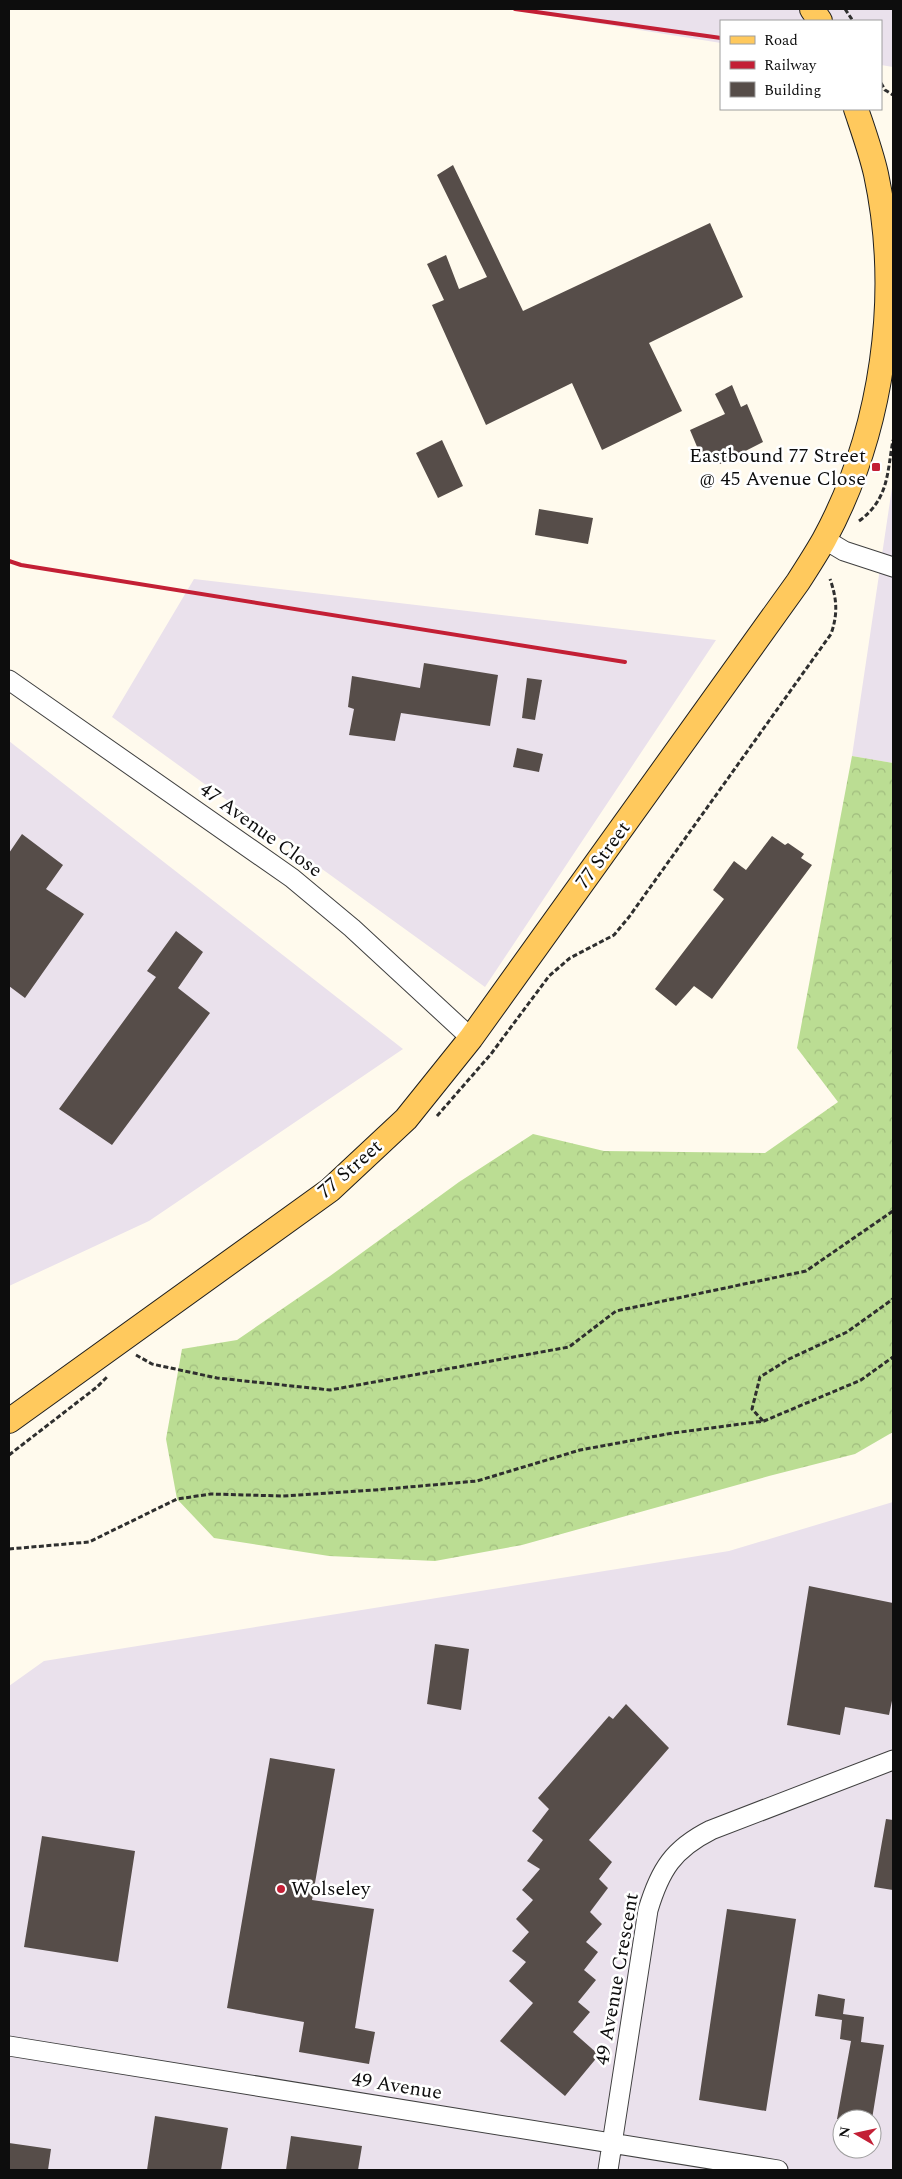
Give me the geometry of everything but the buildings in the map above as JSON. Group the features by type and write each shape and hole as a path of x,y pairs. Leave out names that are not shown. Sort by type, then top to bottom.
{"main road":[{"path":"812,9 819,20"},
{"name":"77 Street","path":"9,1421 330,1190 406,1119 471,1038 798,582 824,539 849,486 871,417 883,356 888,272 883,213 876,174 856,110"}],"street":[{"path":"824,539 844,551 893,567"},
{"name":"47 Avenue Close","path":"9,680 292,878 352,928 471,1038"},
{"name":"49 Avenue Crescent","path":"608,2170 648,1910 662,1872 687,1845 711,1830 893,1760"},
{"name":"49 Avenue","path":"9,2046 778,2170"}],"path":[{"path":"845,9 852,20"},
{"path":"882,85 893,95"},
{"path":"859,521 878,504 883,494 893,440"},
{"path":"115,1343 152,1364 217,1378 330,1390 398,1379 569,1347 616,1311 806,1271 893,1211"},
{"path":"764,1422 752,1409 760,1377 789,1358 847,1332 893,1299"},
{"path":"9,1549 89,1542 177,1499 211,1494 284,1496 477,1481 580,1450 674,1433 764,1422 861,1380 893,1357"},
{"path":"9,1454 97,1387 114,1371"}],"shaded area":[{"path":"508,9 893,9 893,67 882,65 882,20 720,20 720,43"},
{"path":"893,481 893,763 852,756"},
{"path":"194,579 716,640 485,987 112,717"},
{"path":"9,741 403,1049 149,1221 9,1286"},
{"path":"893,1502 893,2170 9,2170 9,1686 44,1661 729,1551"}],"green space":[{"path":"852,756 893,763 893,1432 855,1454 522,1545 435,1561 329,1556 214,1538 177,1499 166,1439 182,1349 237,1340 330,1276 459,1182 533,1134 604,1151 765,1153 838,1102 797,1048"}],"railway":[{"path":"515,9 720,38"},
{"path":"9,561 21,565 625,662"}],"place":[{"name":"Eastbound 77 Street @ 45 Avenue Close","path":"876,467"},
{"name":"Wolseley","path":"281,1889"}]}
